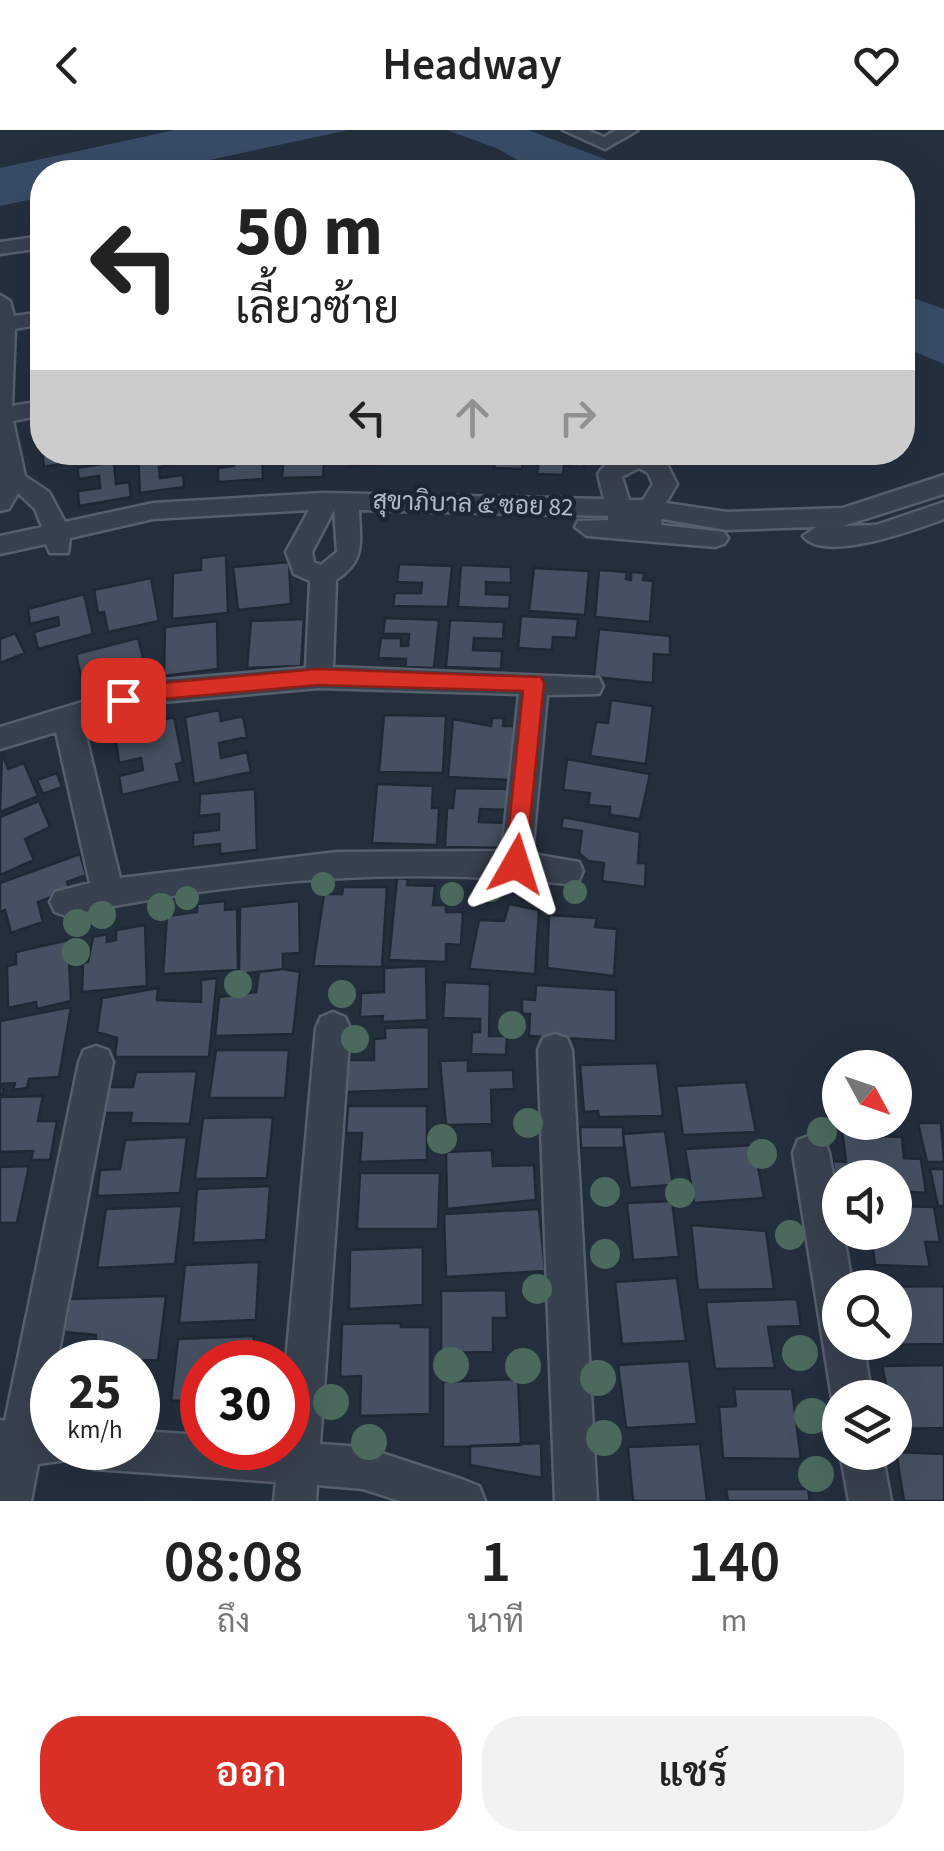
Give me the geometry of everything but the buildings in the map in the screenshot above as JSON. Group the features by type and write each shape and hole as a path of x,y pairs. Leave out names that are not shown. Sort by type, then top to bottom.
{"street":[{"path":"572,130 605,144 629,130"},
{"path":"0,248 30,244"},
{"path":"0,504 14,480 0,416 2,317 30,318"},
{"path":"0,416 30,410"},
{"path":"621,465 610,474 610,487 621,520"},
{"path":"649,521 665,484 654,465"},
{"path":"14,480 36,489 45,500 57,539"},
{"name":"สุขาภิบาล ๕ ซอย 82","path":"1,557 57,539 334,510 508,520 843,517 944,484"},
{"path":"334,510 352,544 342,565 323,576 303,568 298,552 334,510"},
{"name":"สุขาภิบาล ๕ ซอย 82","path":"649,521 726,539 866,535 944,510"},
{"path":"318,677 323,576"},
{"path":"0,738 151,692 318,677 589,686"},
{"path":"516,864 534,683"},
{"path":"67,716 108,893"},
{"path":"66,902 280,868 388,861 516,864 568,871"},
{"path":"296,1481 333,1028"},
{"path":"555,1050 576,1501"},
{"path":"10,1501 25,1443 96,1062"},
{"path":"810,1153 830,1270"},
{"path":"160,1459 296,1481 362,1468 464,1501"},
{"path":"864,1470 870,1501"}],"water":[{"path":"175,130 349,130 209,160 37,160"},
{"path":"447,130 528,130 607,160 518,160"},
{"path":"30,161 30,200 0,206 0,168"},
{"path":"915,299 944,309 944,364 915,352"}],"route":[{"path":"123,700 151,692 318,677 534,683 516,864"}]}
